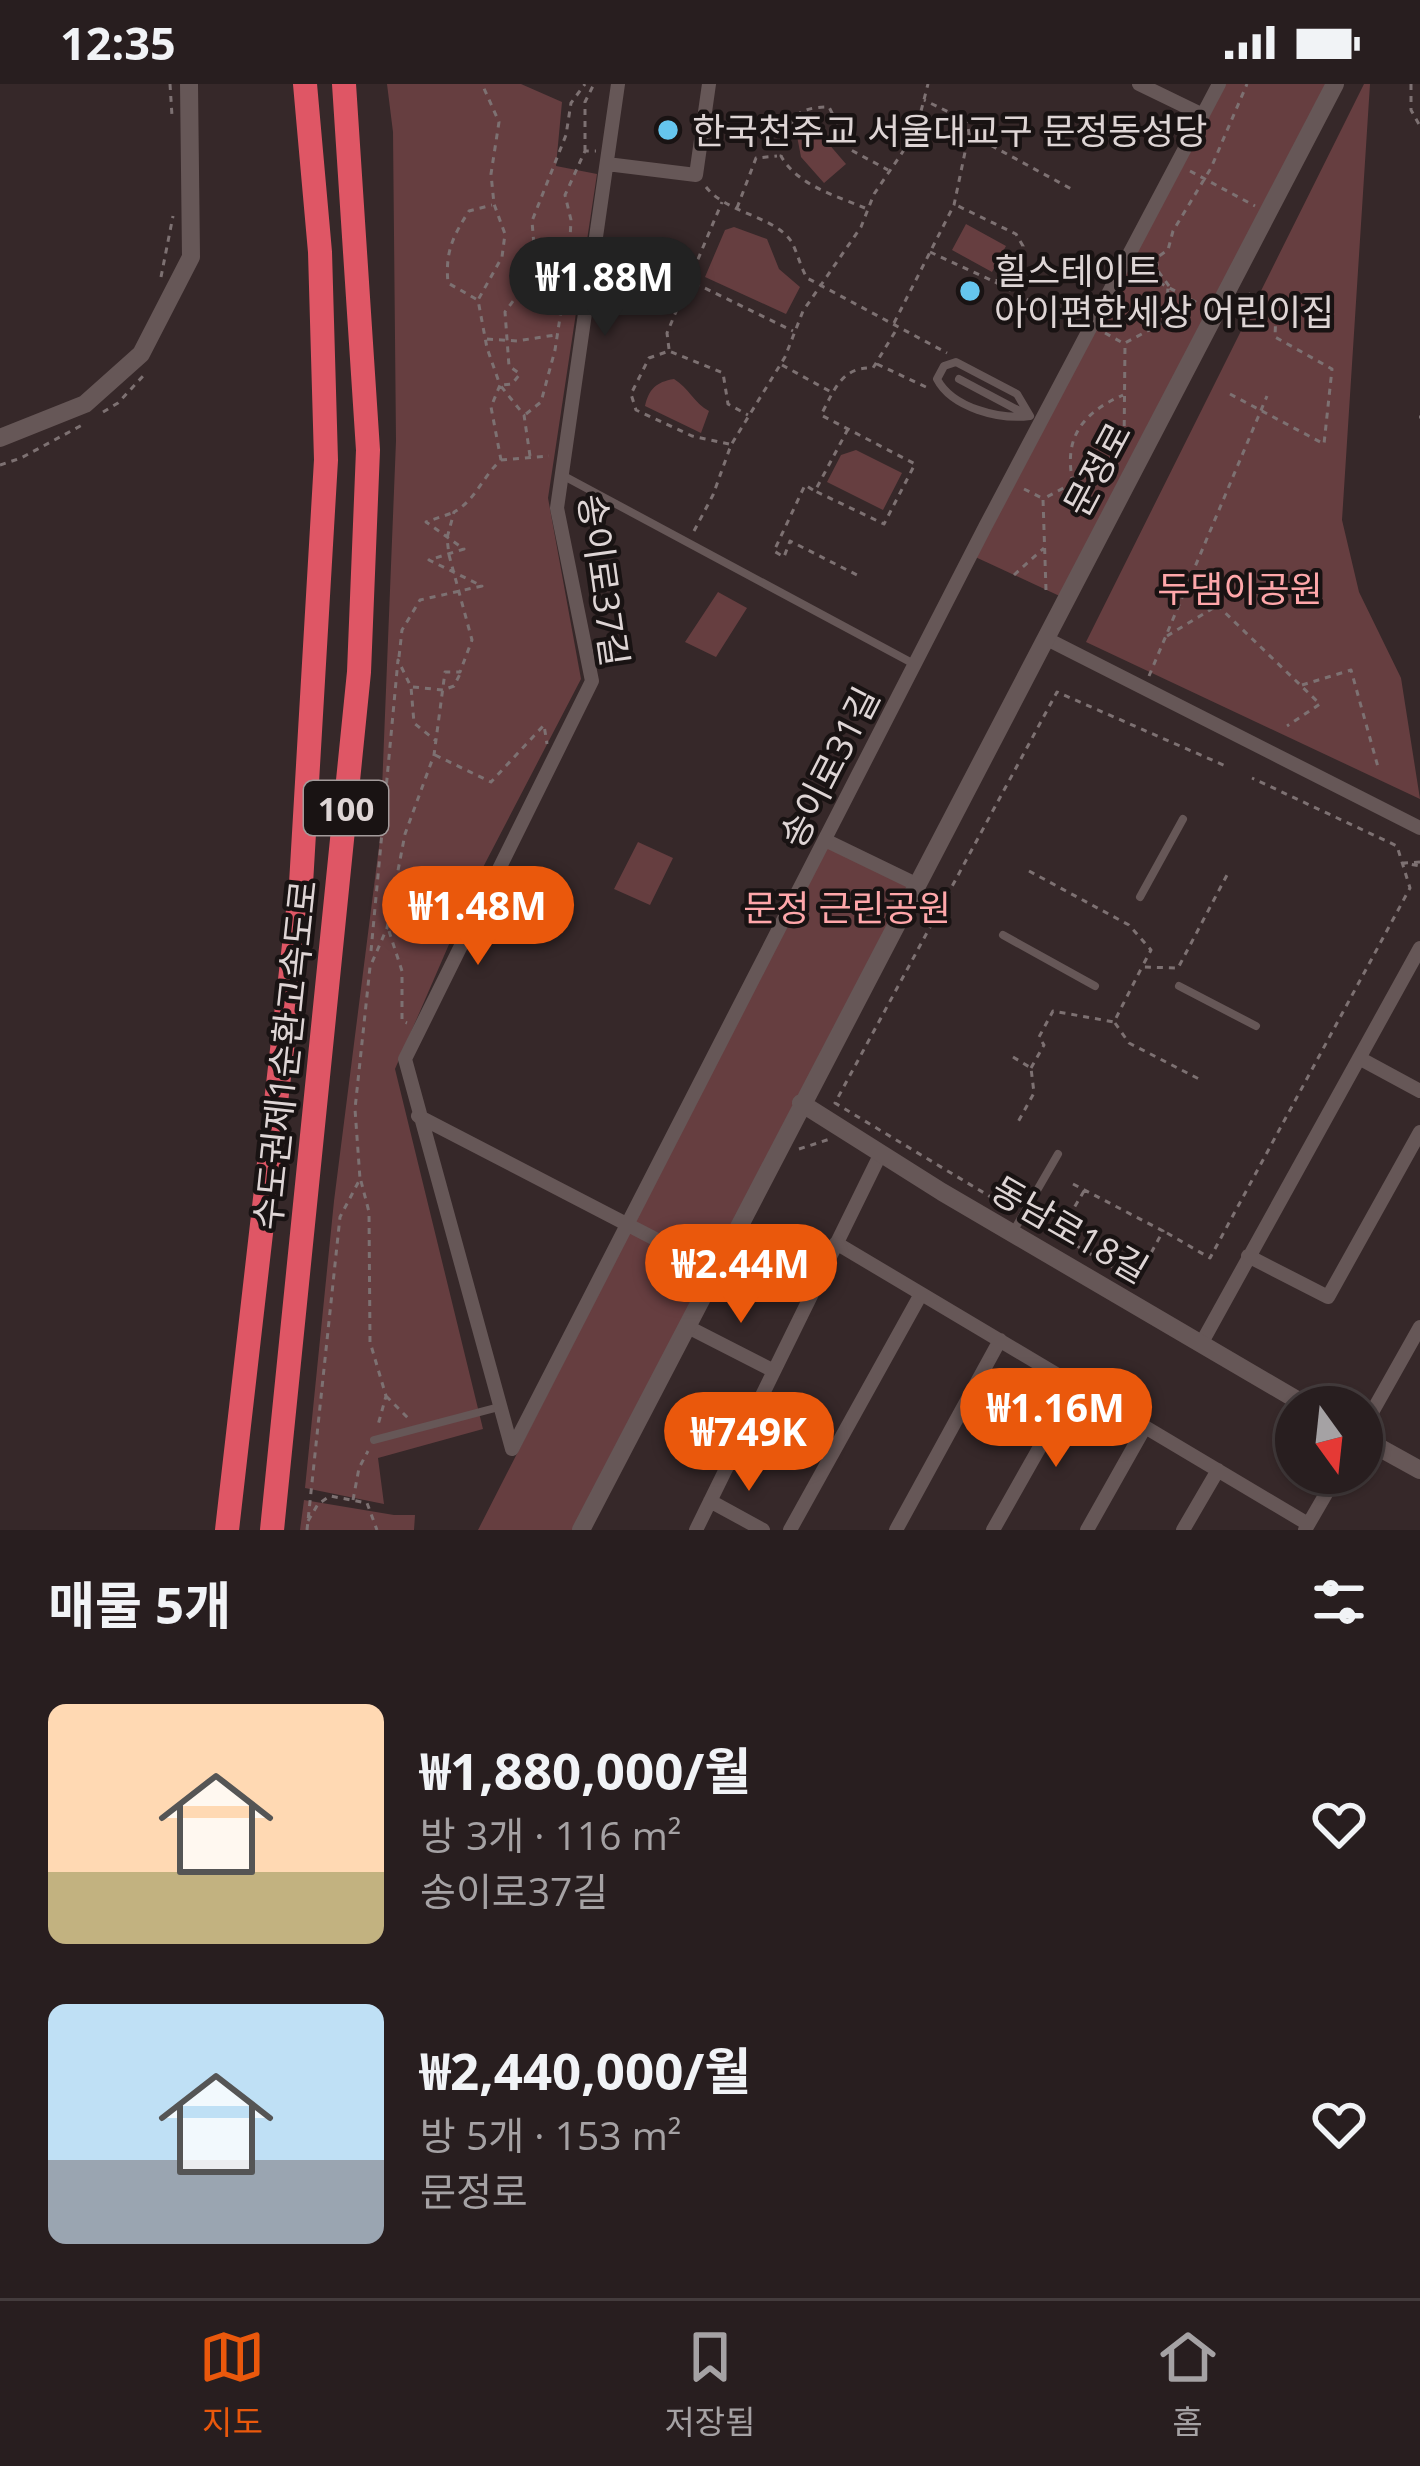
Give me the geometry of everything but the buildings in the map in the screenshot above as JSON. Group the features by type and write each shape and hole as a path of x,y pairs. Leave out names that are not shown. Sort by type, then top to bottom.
{"highway":[{"name":"수도권제1순환고속도로","path":"229,1530 301,884 326,460 320,252 305,84"},
{"name":"수도권제1순환고속도로","path":"272,1530 359,672 368,450 344,84"}],"street":[{"path":"0,438 85,404 141,354 191,257 189,84"},
{"name":"송이로37길","path":"512,1449 405,1059 592,681 560,524 561,475 618,84"},
{"path":"608,158 696,175 709,84"},
{"path":"1138,84 1203,115"},
{"name":"송이로31길","path":"512,1449 1009,482 1035,419 1092,327 1219,84"},
{"name":"문정로","path":"581,1530 1335,84"},
{"path":"1047,639 1420,828"},
{"path":"826,841 918,885"},
{"path":"1201,1344 1420,947"},
{"path":"1358,1058 1420,1091"},
{"name":"동남로18길","path":"801,1103 881,1153 1017,1224 1125,1300 1275,1387"},
{"path":"418,1116 715,1270"},
{"path":"1248,1256 1328,1297 1420,1132"},
{"path":"696,1530 881,1153"},
{"path":"836,1244 1306,1527 1326,1494"},
{"path":"790,1530 921,1294"},
{"path":"686,1326 774,1371"},
{"path":"1383,1395 1420,1327"},
{"path":"896,1530 1000,1340"},
{"path":"993,1530 1076,1385"},
{"path":"1087,1530 1145,1426"},
{"path":"1383,1447 1420,1470"},
{"path":"1183,1530 1218,1470"},
{"path":"710,1501 763,1530"}],"lane":[{"path":"956,362 1017,394 1035,419 1004,419 944,393 937,379 944,366 956,362"},
{"path":"959,379 1035,419"},
{"path":"561,475 915,664"},
{"path":"1140,897 1183,819"},
{"path":"1003,935 1095,986"},
{"path":"1179,986 1256,1026"},
{"path":"1017,1224 1058,1154"},
{"path":"374,1440 500,1407"}],"path":[{"path":"174,84 175,126"},
{"path":"482,84 499,122 491,174 494,204 505,233 502,257 478,300 500,385 524,416 530,456"},
{"path":"500,385 512,384 520,374 509,366 505,312 536,270 532,221 566,135 571,103 586,84"},
{"path":"524,416 541,402 557,335 569,259 571,220 565,195 585,151 585,102 594,84"},
{"path":"687,543 713,495 731,445 781,364 803,311 861,227 919,119 928,84"},
{"path":"1125,344 1166,320 1169,288 1156,257 1168,250 1173,231 1204,178 1247,84"},
{"path":"1411,84 1412,110 1420,126"},
{"path":"857,575 790,541 784,557 773,551 805,485 884,524 915,464 821,415 842,375 873,368 955,205 969,133 967,121 924,100"},
{"path":"868,209 818,188 787,167 781,156 793,118 807,107 830,106 850,150 890,171"},
{"path":"969,133 1075,191"},
{"path":"585,151 608,158"},
{"path":"736,209 756,158 781,156"},
{"path":"1178,164 1269,213"},
{"path":"696,175 722,202 792,242 807,278 955,357"},
{"path":"669,351 667,332 722,202"},
{"path":"478,300 448,283 446,262 451,240 469,212 494,204"},
{"path":"955,205 1016,234 1023,246 1007,279 993,281"},
{"path":"179,225 181,206"},
{"path":"172,264 163,282 173,214"},
{"path":"930,252 1030,301"},
{"path":"651,262 795,332"},
{"path":"1126,264 1217,313"},
{"path":"1230,394 1324,444 1331,369 1275,337 1276,310 1232,284"},
{"path":"1092,327 1125,344"},
{"path":"485,339 557,335"},
{"path":"1043,499 1124,455 1125,344"},
{"path":"731,445 692,436 636,410 631,394 649,358 669,351 722,373 728,404 749,416"},
{"path":"781,364 833,393"},
{"path":"500,385 491,407 501,460"},
{"path":"1073,483 1070,441 1079,424 1125,394"},
{"path":"1144,688 1267,396"},
{"path":"815,491 848,429"},
{"path":"501,460 563,457"},
{"path":"373,955 369,945 402,630 420,600 482,586 429,560 464,548 426,522 470,503 484,475 501,460"},
{"path":"1009,482 1043,499"},
{"path":"1043,499 1046,590"},
{"path":"411,687 443,690 454,686 472,640 449,555 447,538 454,512"},
{"path":"1014,575 1045,547"},
{"path":"1190,579 1320,704 1287,726"},
{"path":"1166,637 1218,605"},
{"path":"398,660 411,687 414,723 436,741"},
{"path":"1300,686 1351,670 1378,766"},
{"path":"418,1428 386,1396 370,1342 369,1212 360,1179 356,1109 373,955 387,928 404,834 434,755 445,672 460,672"},
{"path":"1017,1224 835,1102 1058,692 1228,767"},
{"path":"434,755 490,782 544,725 544,742 560,749"},
{"path":"1167,1233 1210,1258 1410,888 1397,846 1252,778"},
{"path":"1404,863 1420,864"},
{"path":"1029,872 1129,925 1151,950 1114,1022"},
{"path":"1142,967 1178,968 1226,874"},
{"path":"387,928 402,971 401,1021 420,1028"},
{"path":"369,945 380,943"},
{"path":"1018,1122 1034,1093 1031,1068 1044,1045 1039,1037 1053,1011 1114,1022 1129,1043 1202,1080"},
{"path":"1013,1057 1031,1068"},
{"path":"307,1530 340,1216 360,1179"},
{"path":"1073,1184 1163,1231 1125,1300"},
{"path":"1084,1190 1058,1235 1136,1281"},
{"path":"353,1500 359,1468 374,1440 386,1396"},
{"path":"308,1522 318,1504 330,1496 367,1503 377,1530"}],"green space":[{"path":"387,84 521,84 562,102 556,166 597,174 548,498 581,679 479,875 395,1069 483,1429 378,1458 384,1504 305,1488 334,1201 380,839 396,441 393,132"},
{"path":"1219,84 1335,84 1066,599 971,555"},
{"name":"두댐이공원","path":"1364,84 1370,84 1342,520 1359,592 1401,678 1420,799 1086,642"},
{"path":"815,128 846,164 824,183 801,157 797,136"},
{"path":"966,224 1006,246 992,272 952,250"},
{"path":"734,227 767,239 779,269 800,287 786,314 705,277 725,230"},
{"path":"674,379 709,411 701,433 645,406 654,387"},
{"path":"856,450 902,473 883,510 827,482 841,455"},
{"path":"718,592 747,608 716,657 685,642"},
{"path":"638,842 673,858 650,905 614,889"},
{"name":"문정 근린공원","path":"827,846 909,885 574,1530 478,1530"},
{"path":"304,1500 415,1515 414,1530 300,1530"}],"place":[{"name":"한국천주교 서울대교구 문정동성당","path":"668,130"},
{"name":"힐스테이트 아이편한세상 어린이집","path":"970,291"}]}
